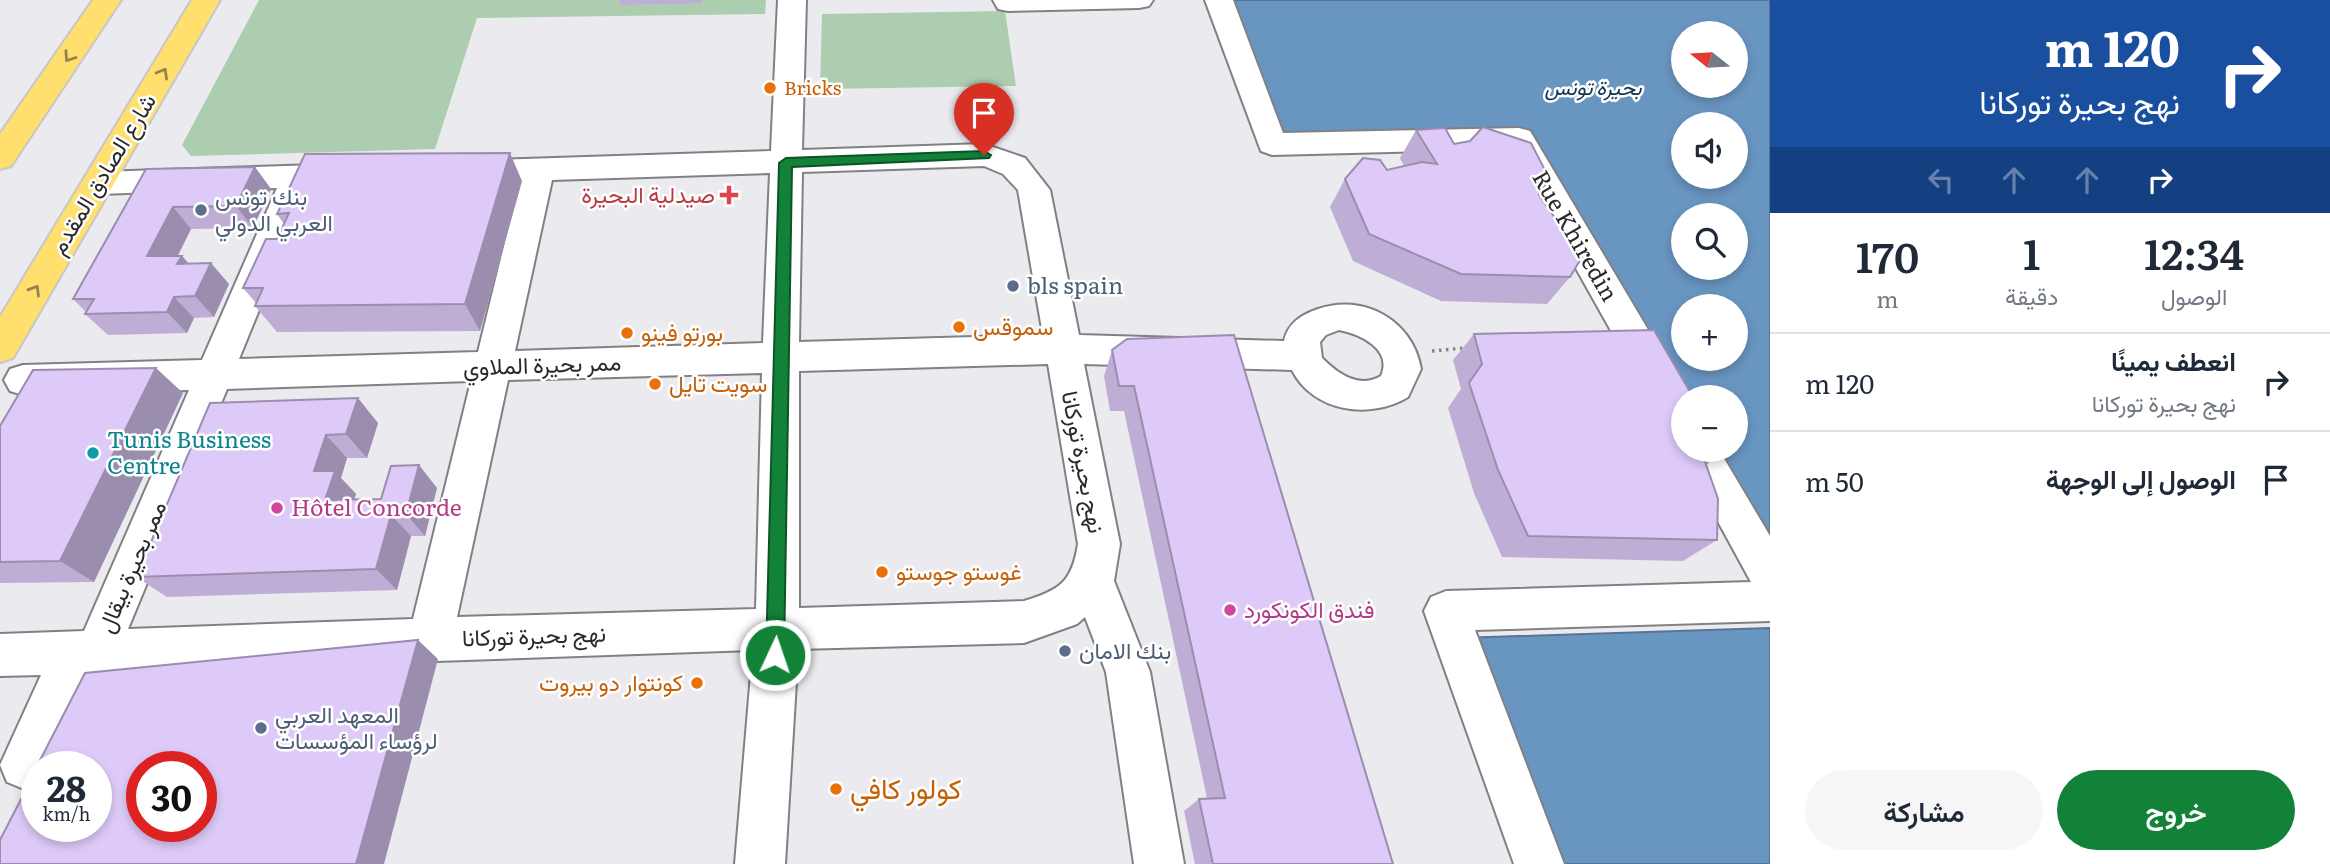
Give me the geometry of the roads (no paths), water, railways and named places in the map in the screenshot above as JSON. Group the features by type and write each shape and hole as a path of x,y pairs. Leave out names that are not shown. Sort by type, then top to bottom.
{"main road":[{"path":"0,158 107,0"},
{"name":"شارع الصادق المقدم","path":"0,348 205,0"}],"street":[{"path":"761,864 777,629 786,163 792,0"},
{"path":"1007,0 1008,3 1139,0"},
{"name":"Rue Khiredin","path":"1219,0 1272,144 1518,138 1671,403"},
{"name":"نهج بحيرة توركانا","path":"0,655 86,650 1024,622 1062,610 1093,581 1099,544 1061,349 1034,190 1023,171 1010,161 984,155 432,173"},
{"path":"430,639 538,171"},
{"path":"98,183 378,174"},
{"name":"ممر بحيرة بيقال","path":"37,751 214,374 298,176"},
{"path":"1338,316 1357,319 1376,327 1391,339 1401,354 1403,370 1398,383 1384,393 1366,396 1345,394 1325,385 1310,372 1301,356 1300,341 1307,328 1320,320 1338,316"},
{"name":"ممر بحيرة الملاوي","path":"23,380 1061,349 1301,356"},
{"path":"1705,462 1770,575"},
{"path":"1093,581 1128,672 1159,864"},
{"path":"1539,864 1447,611 1770,601"}],"water":[{"name":"بحيرة تونس","path":"1222,0 1770,0 1770,572 1707,462 1748,462 1748,385 1676,385 1516,132 1273,137"},
{"path":"1770,628 1770,864 1544,864 1460,638"}],"place":[{"name":"Bricks","path":"770,88"},
{"name":"صيدلية البحيرة","path":"729,195"},
{"name":"بنك تونس العربي الدولي","path":"201,210"},
{"name":"bls spain","path":"1013,286"},
{"name":"سموقس","path":"959,327"},
{"name":"بورتو فينو","path":"627,333"},
{"name":"سويت تايل","path":"655,384"},
{"name":"Tunis Business Centre","path":"93,453"},
{"name":"Hôtel Concorde","path":"277,508"},
{"name":"غوستو جوستو","path":"882,572"},
{"name":"فندق الكونكورد","path":"1230,610"},
{"name":"بنك الامان","path":"1065,651"},
{"name":"كونتوار دو بيروت","path":"697,683"},
{"name":"المعهد العربي لرؤساء المؤسسات","path":"261,728"},
{"name":"كولور كافي","path":"836,789"}]}
